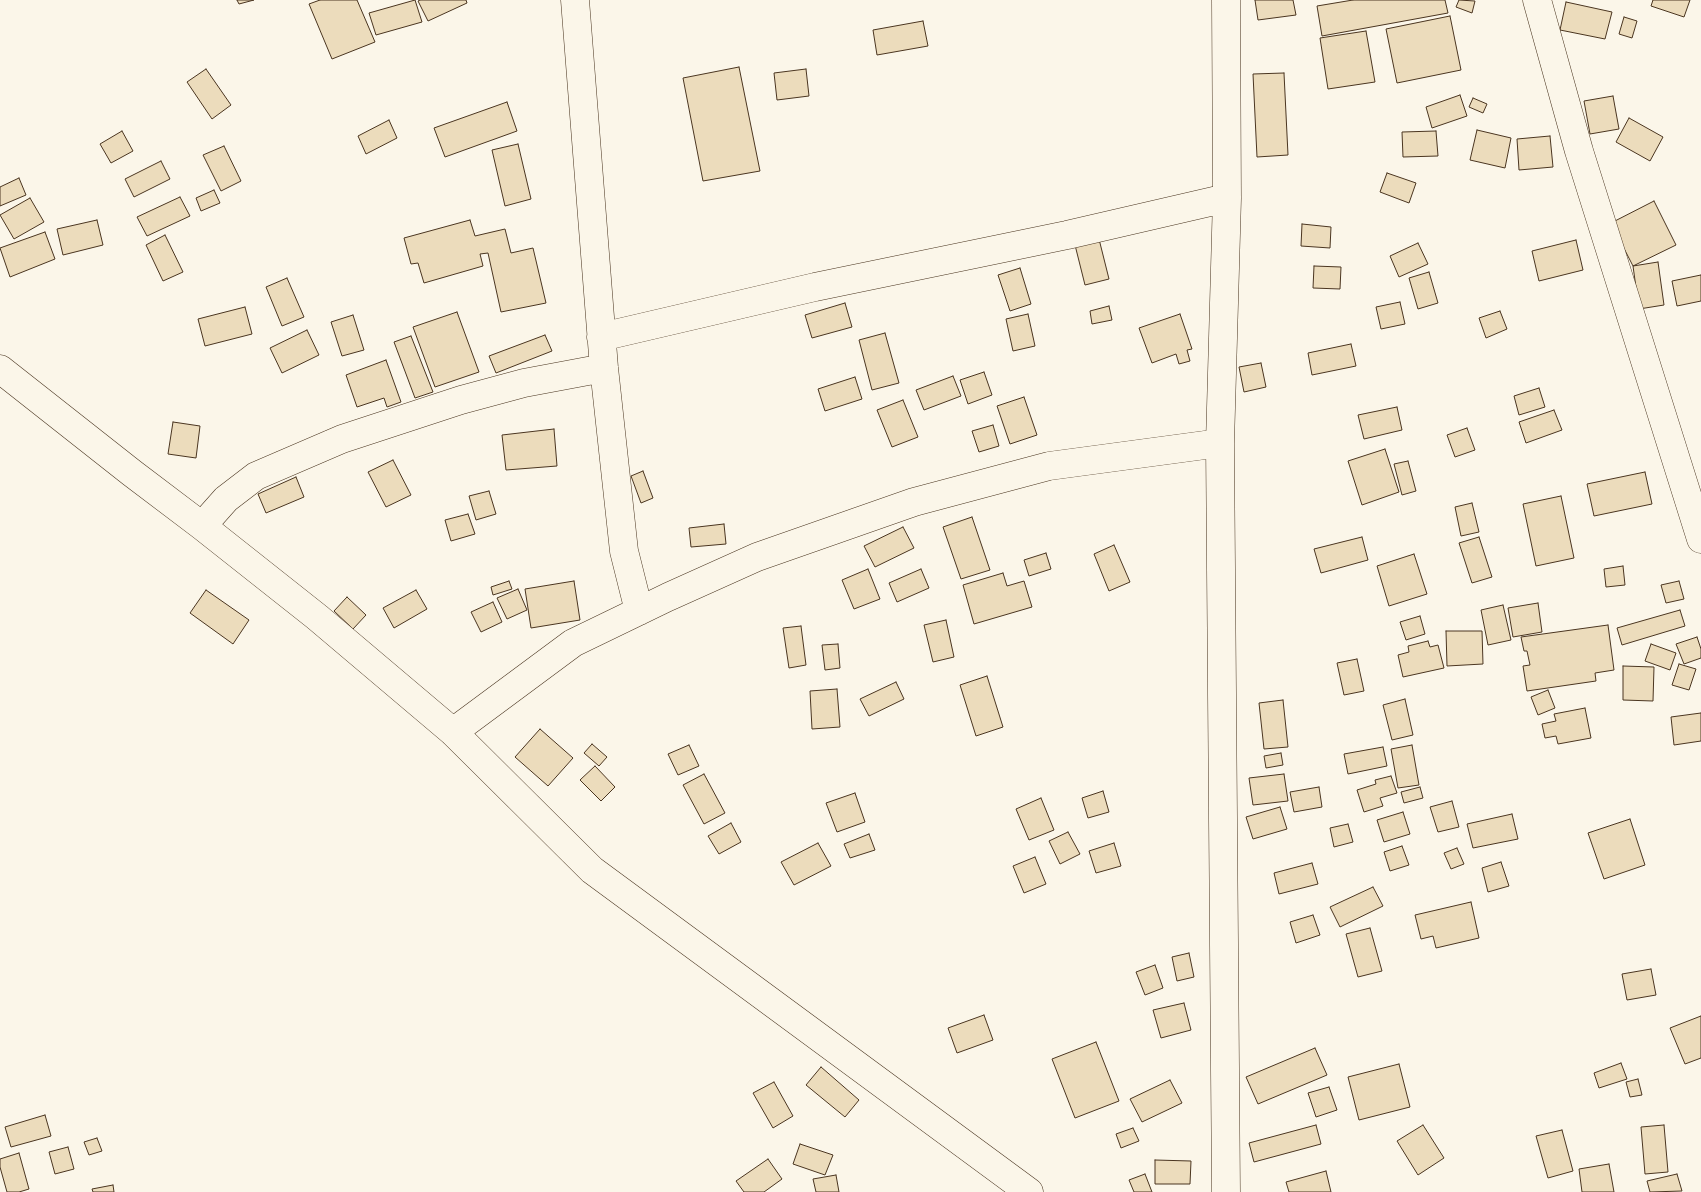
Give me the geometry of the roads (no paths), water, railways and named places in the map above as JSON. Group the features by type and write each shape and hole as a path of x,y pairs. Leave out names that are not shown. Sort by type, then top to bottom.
{"street":[{"path":"575,0 604,368 624,551 638,611"},
{"path":"1226,0 1227,198 1220,443 1226,1192"},
{"path":"1537,0 1579,151 1701,539"},
{"path":"602,337 806,289 1067,235 1227,198"},
{"path":"202,526 226,499 256,476 342,439 461,400 524,383 604,368"},
{"path":"0,369 317,617 453,732 592,870 1029,1192"},
{"path":"453,732 574,643 638,611 757,557 914,502 1049,466 1220,443"}]}
